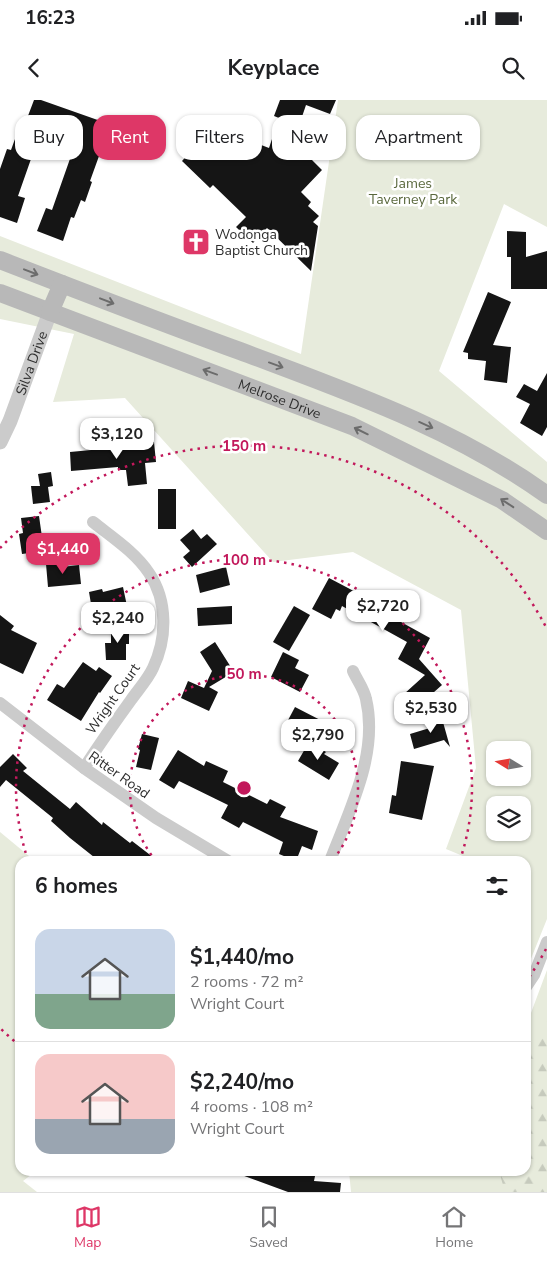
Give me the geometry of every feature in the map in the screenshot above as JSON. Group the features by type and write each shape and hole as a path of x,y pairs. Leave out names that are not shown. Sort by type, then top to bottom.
{"main road":[{"path":"0,260 363,397 439,431 522,477 547,495"},
{"name":"Silva Drive","path":"50,312 62,284"},
{"name":"Melrose Drive","path":"0,293 352,426 502,500 547,531"}],"street":[{"name":"Silva Drive","path":"0,442 10,421 50,312"},
{"name":"Wright Court","path":"84,768 153,669 163,634 164,616 156,586 138,558 93,522"},
{"path":"332,856 366,766 369,745 369,717 366,696 353,671"},
{"name":"Ritter Road","path":"0,703 84,768 214,856"},
{"path":"531,980 547,942"}],"green space":[{"name":"James Taverney Park","path":"338,100 547,100 547,227 504,204 439,371 547,462 547,919 531,959 531,856 463,856 446,849 476,768 461,610 353,552 273,562 125,398 53,402 74,334 0,319 0,236 301,354 329,160 346,160 346,115 336,115"},
{"path":"0,832 29,856 15,856 15,1176 30,1176 23,1181 37,1192 0,1192"},
{"path":"547,970 547,1192 351,1192 349,1176 531,1176 531,1013"},
{"path":"547,1021 547,1192 505,1192 500,1176 531,1176 531,1051"}],"building":[{"path":"34,100 41,100 93,118 93,160 98,160 85,202 81,200 74,218 71,217 63,241 37,231 46,208 52,210 70,160 83,160 83,115 28,115"},
{"name":"Wodonga Baptist Church","path":"280,100 336,100 330,114 306,105 303,115 274,115"},
{"path":"15,139 15,160 31,160 18,196 25,198 17,223 0,217 0,169 7,149 11,150"},
{"name":"Wodonga Baptist Church","path":"272,139 272,160 312,160 322,170 301,192 311,202 308,206 319,216 313,222 318,226 311,271 267,228 253,243 236,227 246,217 213,185 210,188 182,161 262,160 262,145 269,148"},
{"path":"507,231 526,232 526,257 547,251 547,289 511,289 511,257 507,257"},
{"path":"488,292 511,302 493,345 511,347 507,383 484,380 486,361 468,359 468,353 463,352"},
{"path":"547,373 547,427 542,436 520,423 530,404 516,397 524,384 537,391"},
{"path":"154,442 156,462 145,463 147,484 128,486 126,470 118,470 118,467 71,471 70,452 91,450 90,444 106,443 106,447"},
{"path":"51,472 53,486 48,487 50,502 33,504 31,486 40,486 38,474"},
{"path":"158,489 176,489 176,529 158,529"},
{"path":"39,516 44,551 22,554 19,534 23,533 21,518"},
{"path":"193,529 201,539 207,534 217,544 192,567 183,557 190,551 180,540"},
{"path":"61,562 62,567 79,565 81,584 48,587 46,564"},
{"path":"226,567 230,585 200,593 196,575"},
{"path":"329,578 367,598 368,596 404,617 401,622 430,638 419,659 442,685 416,708 404,694 425,675 398,659 407,642 342,606 340,611 336,609 331,619 312,609"},
{"path":"123,587 127,606 110,610 110,605 92,610 89,592 102,589 103,592"},
{"path":"232,606 232,624 198,626 197,608"},
{"path":"294,606 310,615 289,651 273,642"},
{"path":"0,615 14,626 11,630 37,643 23,674 0,663"},
{"path":"129,626 129,644 126,644 126,660 106,660 105,643 111,643 111,627"},
{"path":"215,642 234,672 209,687 218,692 209,711 181,698 188,681 204,688 212,671 200,652"},
{"path":"283,652 299,660 295,668 309,675 300,692 271,677"},
{"path":"83,662 96,671 99,667 112,676 99,692 81,721 47,700 57,684 64,688"},
{"path":"295,707 328,724 319,741 286,724"},
{"path":"441,715 450,747 444,740 414,749 410,734 433,727 426,719"},
{"path":"142,734 159,738 151,770 136,767"},
{"path":"309,742 326,752 324,754 339,763 329,780 298,761"},
{"path":"178,750 204,766 206,761 228,771 223,782 267,804 270,799 286,807 280,817 318,831 312,850 302,846 298,856 279,854 283,842 243,822 239,828 221,818 228,805 179,781 174,789 159,780"},
{"path":"13,754 27,768 23,771 70,809 76,802 102,825 103,822 130,843 132,841 152,856 93,856 51,821 53,818 6,780 0,787 0,767"},
{"path":"401,761 434,766 422,820 389,813 392,795 396,796"},
{"path":"244,1176 315,1176 314,1181 341,1183 340,1192 288,1192"}],"place":[{"name":"Wodonga Baptist Church","path":"196,242"}]}
